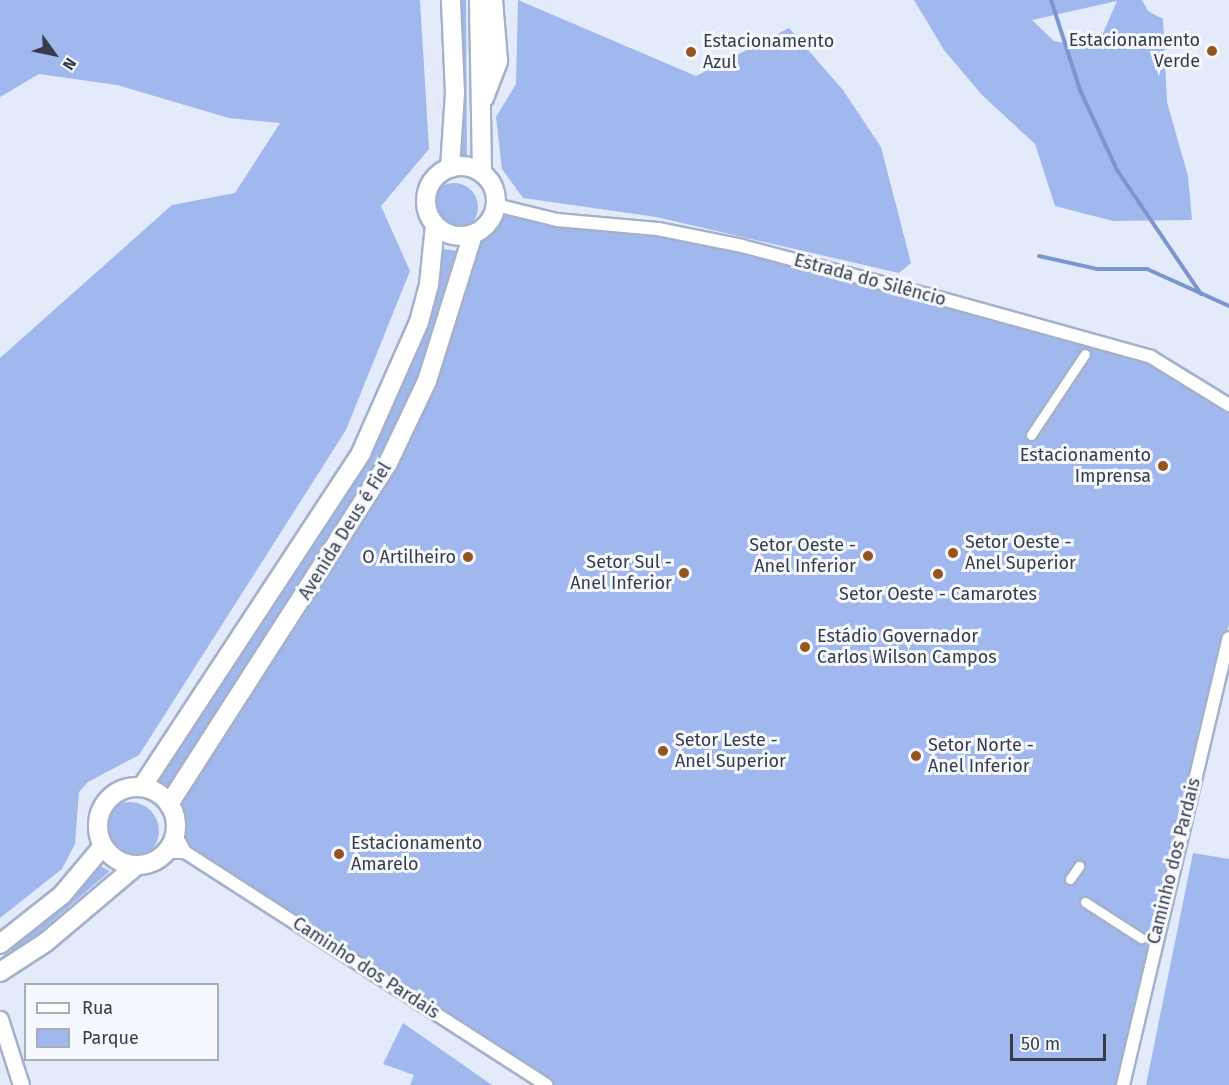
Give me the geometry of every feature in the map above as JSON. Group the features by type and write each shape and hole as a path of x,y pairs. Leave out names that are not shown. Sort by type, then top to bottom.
{"main road":[{"path":"451,0 455,93 450,168 427,193 435,225 453,235 472,234 487,225 496,205 482,173 483,100 478,0"},
{"path":"483,100 498,61 493,0"},
{"path":"450,168 482,173"},
{"name":"Avenida Deus é Fiel","path":"142,787 361,453 419,322 429,285 435,225"},
{"name":"Avenida Deus é Fiel","path":"169,804 388,463 427,381 472,234"},
{"path":"0,972 46,942 137,865 166,852 175,834 169,804 142,787 121,790 104,804 98,825 103,846 117,860 137,865"},
{"path":"0,944 62,895 103,846"}],"street":[{"name":"Estrada do Silêncio","path":"496,205 557,219 658,229 742,246 928,295 1151,357 1229,405"},
{"path":"1031,435 1085,354"},
{"name":"Caminho dos Pardais","path":"1123,1085 1229,638"},
{"name":"Caminho dos Pardais","path":"175,834 185,852 546,1085"},
{"path":"166,852 185,852"},
{"path":"1070,879 1078,866"},
{"path":"1085,902 1141,938"},
{"path":"0,1019 21,1085"}],"green space":[{"path":"0,0 420,0 429,149 381,206 410,271 346,430 139,755 88,782 79,792 75,844 62,869 0,918 0,358 172,205 235,193 280,123 229,118 117,85 39,74 0,97"},
{"path":"450,0 466,0 467,166 447,164"},
{"path":"518,0 696,76 789,28 843,90 881,147 911,263 899,273 656,217 523,198 502,169 496,117 516,84"},
{"path":"914,0 1142,0 1148,11 1163,19 1167,102 1188,176 1192,220 1113,221 1055,206 1035,144 982,95 944,50","holes":["1117,1 1096,49 1054,41 1032,20"]},
{"path":"454,183 471,190 478,207 471,224 454,231 437,224 430,207 437,190"},
{"path":"496,205 658,229 1151,357 1229,405 1229,624 1123,1085 546,1085 185,852 171,798 388,463 464,262"},
{"path":"437,248 457,251 410,399 363,487 163,797 147,786 394,393"},
{"path":"130,802 141,804 154,815 159,831 157,842 146,855 130,860 119,858 106,847 101,831 103,820 114,807"},
{"path":"1193,853 1229,859 1229,1085 1146,1085"},
{"path":"100,866 110,871 12,956 12,946 65,904"},
{"path":"403,1023 492,1085 410,1085 414,1075 383,1064"}],"waterway":[{"path":"1051,0 1080,90 1117,170 1201,294"},
{"path":"1039,256 1097,269 1147,269 1229,306"}],"place":[{"name":"Estacionamento Verde","path":"1212,51"},
{"name":"Estacionamento Azul","path":"691,52"},
{"name":"Estacionamento Imprensa","path":"1163,466"},
{"name":"Setor Oeste - Anel Superior","path":"953,553"},
{"name":"Setor Oeste - Anel Inferior","path":"868,556"},
{"name":"O Artilheiro","path":"468,557"},
{"name":"Setor Sul - Anel Inferior","path":"684,573"},
{"name":"Setor Oeste - Camarotes","path":"938,574"},
{"name":"Estádio Governador Carlos Wilson Campos","path":"805,647"},
{"name":"Setor Leste - Anel Superior","path":"663,751"},
{"name":"Setor Norte - Anel Inferior","path":"916,756"},
{"name":"Estacionamento Amarelo","path":"339,854"}]}
